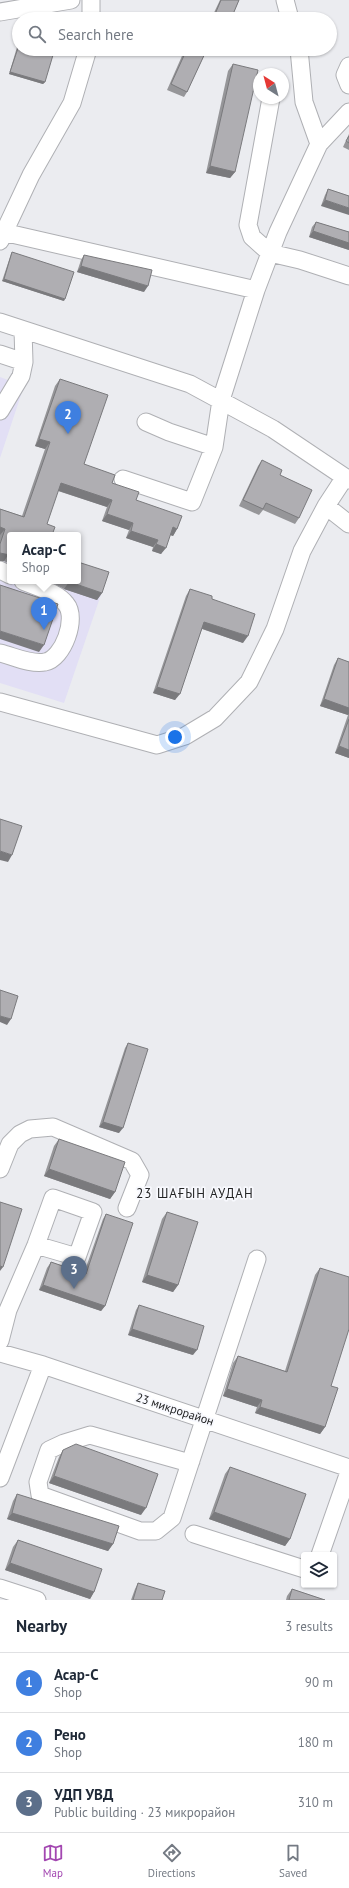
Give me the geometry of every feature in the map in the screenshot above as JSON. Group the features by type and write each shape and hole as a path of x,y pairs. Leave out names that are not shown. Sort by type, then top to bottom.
{"street":[{"path":"0,12 71,0"},
{"path":"90,0 91,12"},
{"path":"285,0 288,12"},
{"path":"86,56 72,103 31,175 2,236 256,290"},
{"path":"300,56 304,102 319,144"},
{"path":"349,66 345,75 349,85"},
{"path":"270,104 248,225 252,237 270,253 300,260 349,276"},
{"path":"123,479 192,502 214,446 221,400 256,290 270,253 302,177 319,144 349,112"},
{"path":"0,322 190,384 274,429 347,478 326,506 302,551 275,629 249,682 215,718 185,736 157,745 0,702"},
{"path":"1,407 18,385 21,376 24,362 23,330"},
{"path":"0,354 24,362"},
{"path":"146,422 169,432 214,446"},
{"path":"326,506 349,524"},
{"path":"0,653 34,662 45,662 59,654 71,624 71,614 65,602 29,584"},
{"path":"0,1168 10,1144 20,1134 30,1129 53,1127 132,1161 138,1168 140,1175 127,1208"},
{"path":"0,1341 4,1309 36,1245"},
{"path":"191,1462 186,1462 90,1435 64,1443 49,1450 38,1482 40,1495 140,1530 156,1531 172,1518 191,1462 204,1418 257,1259"},
{"name":"23 микрорайон","path":"0,1352 204,1418 349,1468"},
{"path":"0,1478 43,1365"},
{"path":"321,1552 349,1472"},
{"path":"194,1534 301,1568"},
{"path":"0,1588 37,1600"}],"shaded area":[{"path":"0,377 24,386 0,458"},
{"path":"0,536 7,539 7,584 81,584 81,581 107,577 64,703 0,683"}],"building":[{"path":"221,0 239,0 234,12 216,12"},
{"path":"15,56 53,56 45,82 10,72"},
{"path":"184,56 204,56 187,92 171,84"},
{"path":"233,64 253,69 253,92 235,172 210,166"},
{"path":"349,136 349,143 346,141"},
{"path":"328,189 349,196 349,208 325,200"},
{"path":"316,222 349,232 349,243 313,231"},
{"path":"12,252 74,272 65,299 4,279"},
{"path":"84,255 152,270 148,286 81,266"},
{"path":"60,379 108,395 84,464 115,475 112,483 139,492 136,500 182,516 177,529 173,527 166,548 156,544 158,540 131,531 133,523 107,514 112,500 61,483 47,524 55,527 53,532 7,532 7,554 0,553 0,544 5,529 0,527 0,509 24,517 50,442 39,439"},
{"path":"262,460 282,470 280,475 312,490 299,518 266,503 263,509 243,500"},
{"path":"81,563 109,572 102,593 76,584 81,584"},
{"path":"0,585 58,604 44,645 0,631"},
{"path":"190,589 212,596 212,599 255,614 248,636 204,622 180,694 157,687"},
{"path":"338,658 349,662 349,708 324,699"},
{"path":"349,719 349,750 339,746"},
{"path":"0,819 22,826 12,855 0,851"},
{"path":"0,990 18,996 11,1019 0,1016"},
{"path":"128,1043 148,1049 123,1128 103,1122"},
{"path":"59,1139 125,1162 115,1192 49,1169"},
{"path":"0,1202 22,1209 3,1267 0,1266"},
{"path":"167,1212 198,1222 178,1285 147,1275"},
{"path":"106,1214 133,1223 105,1306 43,1285 51,1262 86,1274"},
{"path":"320,1268 349,1277 349,1329 331,1386 338,1388 325,1427 260,1407 262,1400 227,1389 238,1356 287,1372"},
{"path":"139,1305 204,1326 197,1350 132,1329"},
{"path":"76,1444 158,1474 146,1508 54,1476 63,1450"},
{"path":"230,1467 306,1494 290,1539 214,1512"},
{"path":"17,1494 119,1526 113,1544 12,1513"},
{"path":"18,1540 102,1569 94,1592 10,1563"},
{"path":"138,1583 165,1591 162,1600 133,1600"},
{"path":"292,1589 325,1600 289,1600"}],"place":[{"name":"Рено","path":"68,434"},
{"name":"Асар-С","path":"44,630"},
{"name":"УДП УВД","path":"74,1289"}],"district":[{"name":"23 ШАҒЫН АУДАН","path":"195,1193"}]}
